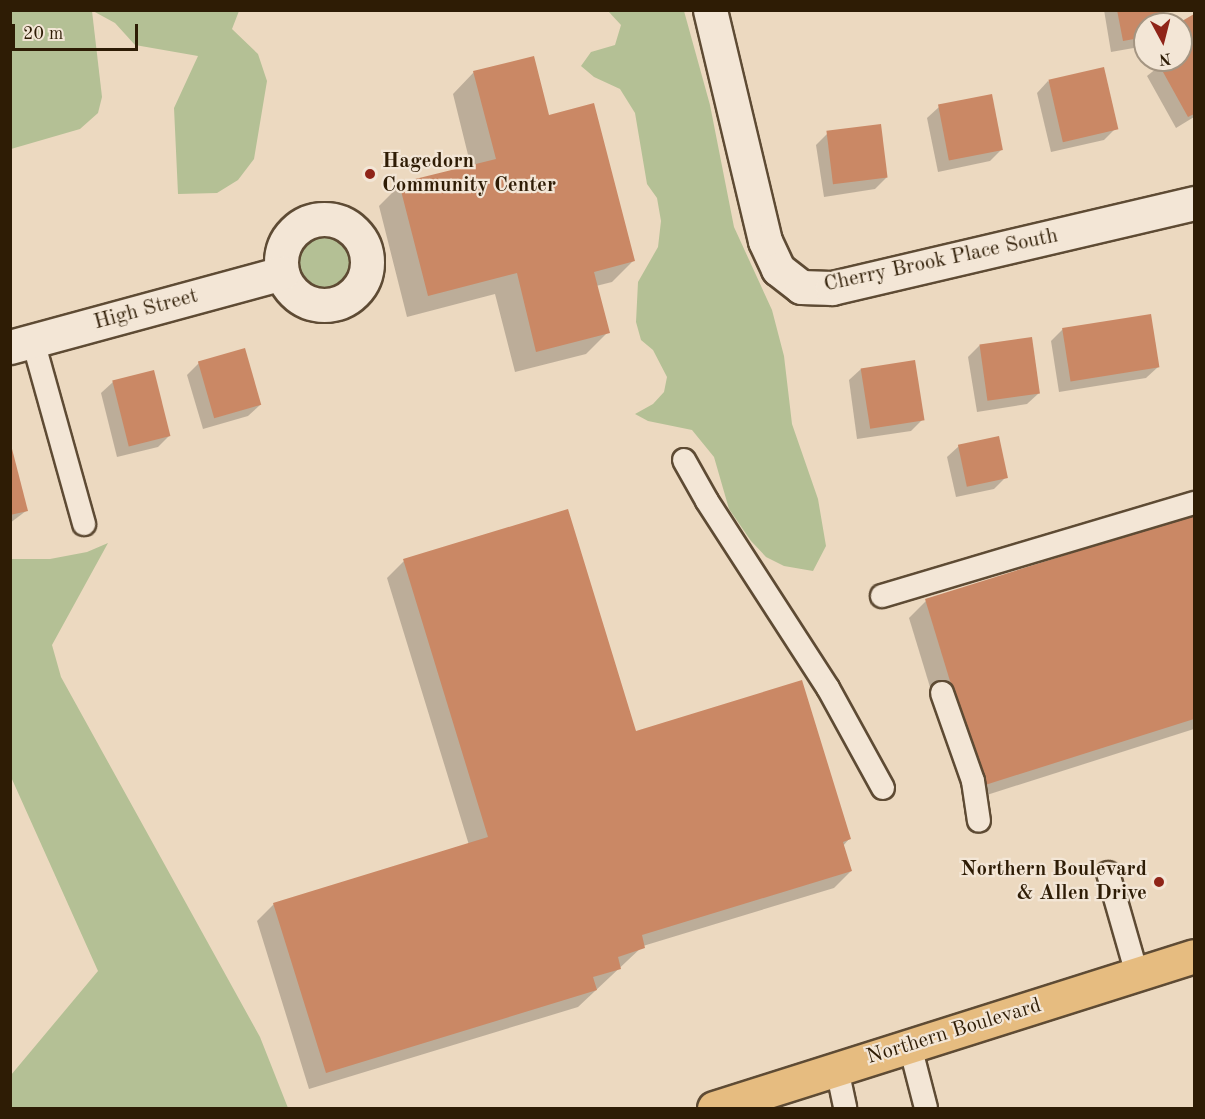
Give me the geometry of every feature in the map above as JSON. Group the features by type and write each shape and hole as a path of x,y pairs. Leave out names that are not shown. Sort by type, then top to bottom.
{"main road":[{"name":"Northern Boulevard","path":"714,1108 1194,956"}],"street":[{"name":"Cherry Brook Place South","path":"710,10 765,241 778,269 801,286 832,288 1194,203"},
{"name":"High Street","path":"22,344 282,273"}],"lane":[{"path":"22,344 84,524"},
{"path":"684,460 707,501 828,688 883,788"},
{"path":"882,596 1194,503"},
{"path":"942,693 973,781 979,821"},
{"path":"1108,873 1137,974"},
{"path":"910,1046 926,1108"},
{"path":"837,1069 845,1108"}],"green space":[{"path":"11,10 92,11 102,97 98,113 80,129 11,149"},
{"path":"93,11 239,11 232,29 258,54 267,81 254,159 238,180 217,193 178,194 174,108 198,56 135,45 115,23"},
{"path":"608,11 684,11 710,105 734,227 772,310 784,356 792,424 818,499 826,546 813,571 784,566 766,557 751,541 729,509 714,457 692,430 648,421 635,414 653,404 664,392 667,377 653,350 641,340 636,322 638,282 658,247 661,221 657,198 647,184 635,113 620,89 594,77 581,66 591,52 615,45 621,25"},
{"path":"322,228 335,231 345,238 352,248 355,261 352,274 345,284 335,291 322,294 309,291 299,284 292,274 289,261 292,248 299,238 309,231"},
{"path":"108,543 52,645 61,677 260,1037 288,1108 11,1108 11,1075 98,971 11,777 11,559 50,559 87,552"}],"building":[{"path":"1117,10 1164,10 1164,12 1133,12 1133,39 1123,41"},
{"path":"1193,15 1194,114 1188,117 1163,72 1193,72"},
{"path":"534,56 549,115 594,103 635,261 594,272 610,333 536,352 517,273 428,296 399,183 496,159 473,71"},
{"path":"1104,67 1118,129 1063,142 1048,80"},
{"path":"992,94 1003,150 949,160 938,104"},
{"path":"881,124 888,178 833,184 826,131"},
{"path":"1151,314 1159,367 1071,381 1062,328"},
{"path":"1032,337 1040,393 987,401 980,344"},
{"path":"245,348 261,405 214,418 198,362"},
{"path":"915,360 925,420 870,429 861,369"},
{"path":"154,370 170,436 129,446 112,380"},
{"path":"999,436 1008,478 967,487 958,445"},
{"path":"10,441 28,511 10,515"},
{"path":"568,509 636,731 802,680 851,839 843,842 852,871 642,935 645,948 618,957 621,969 593,977 597,990 326,1073 273,903 488,837 403,559"},
{"path":"1194,515 1194,719 982,786 925,599"}],"place":[{"name":"Hagedorn Community Center","path":"370,174"},
{"name":"Northern Boulevard & Allen Drive","path":"1159,882"}]}
